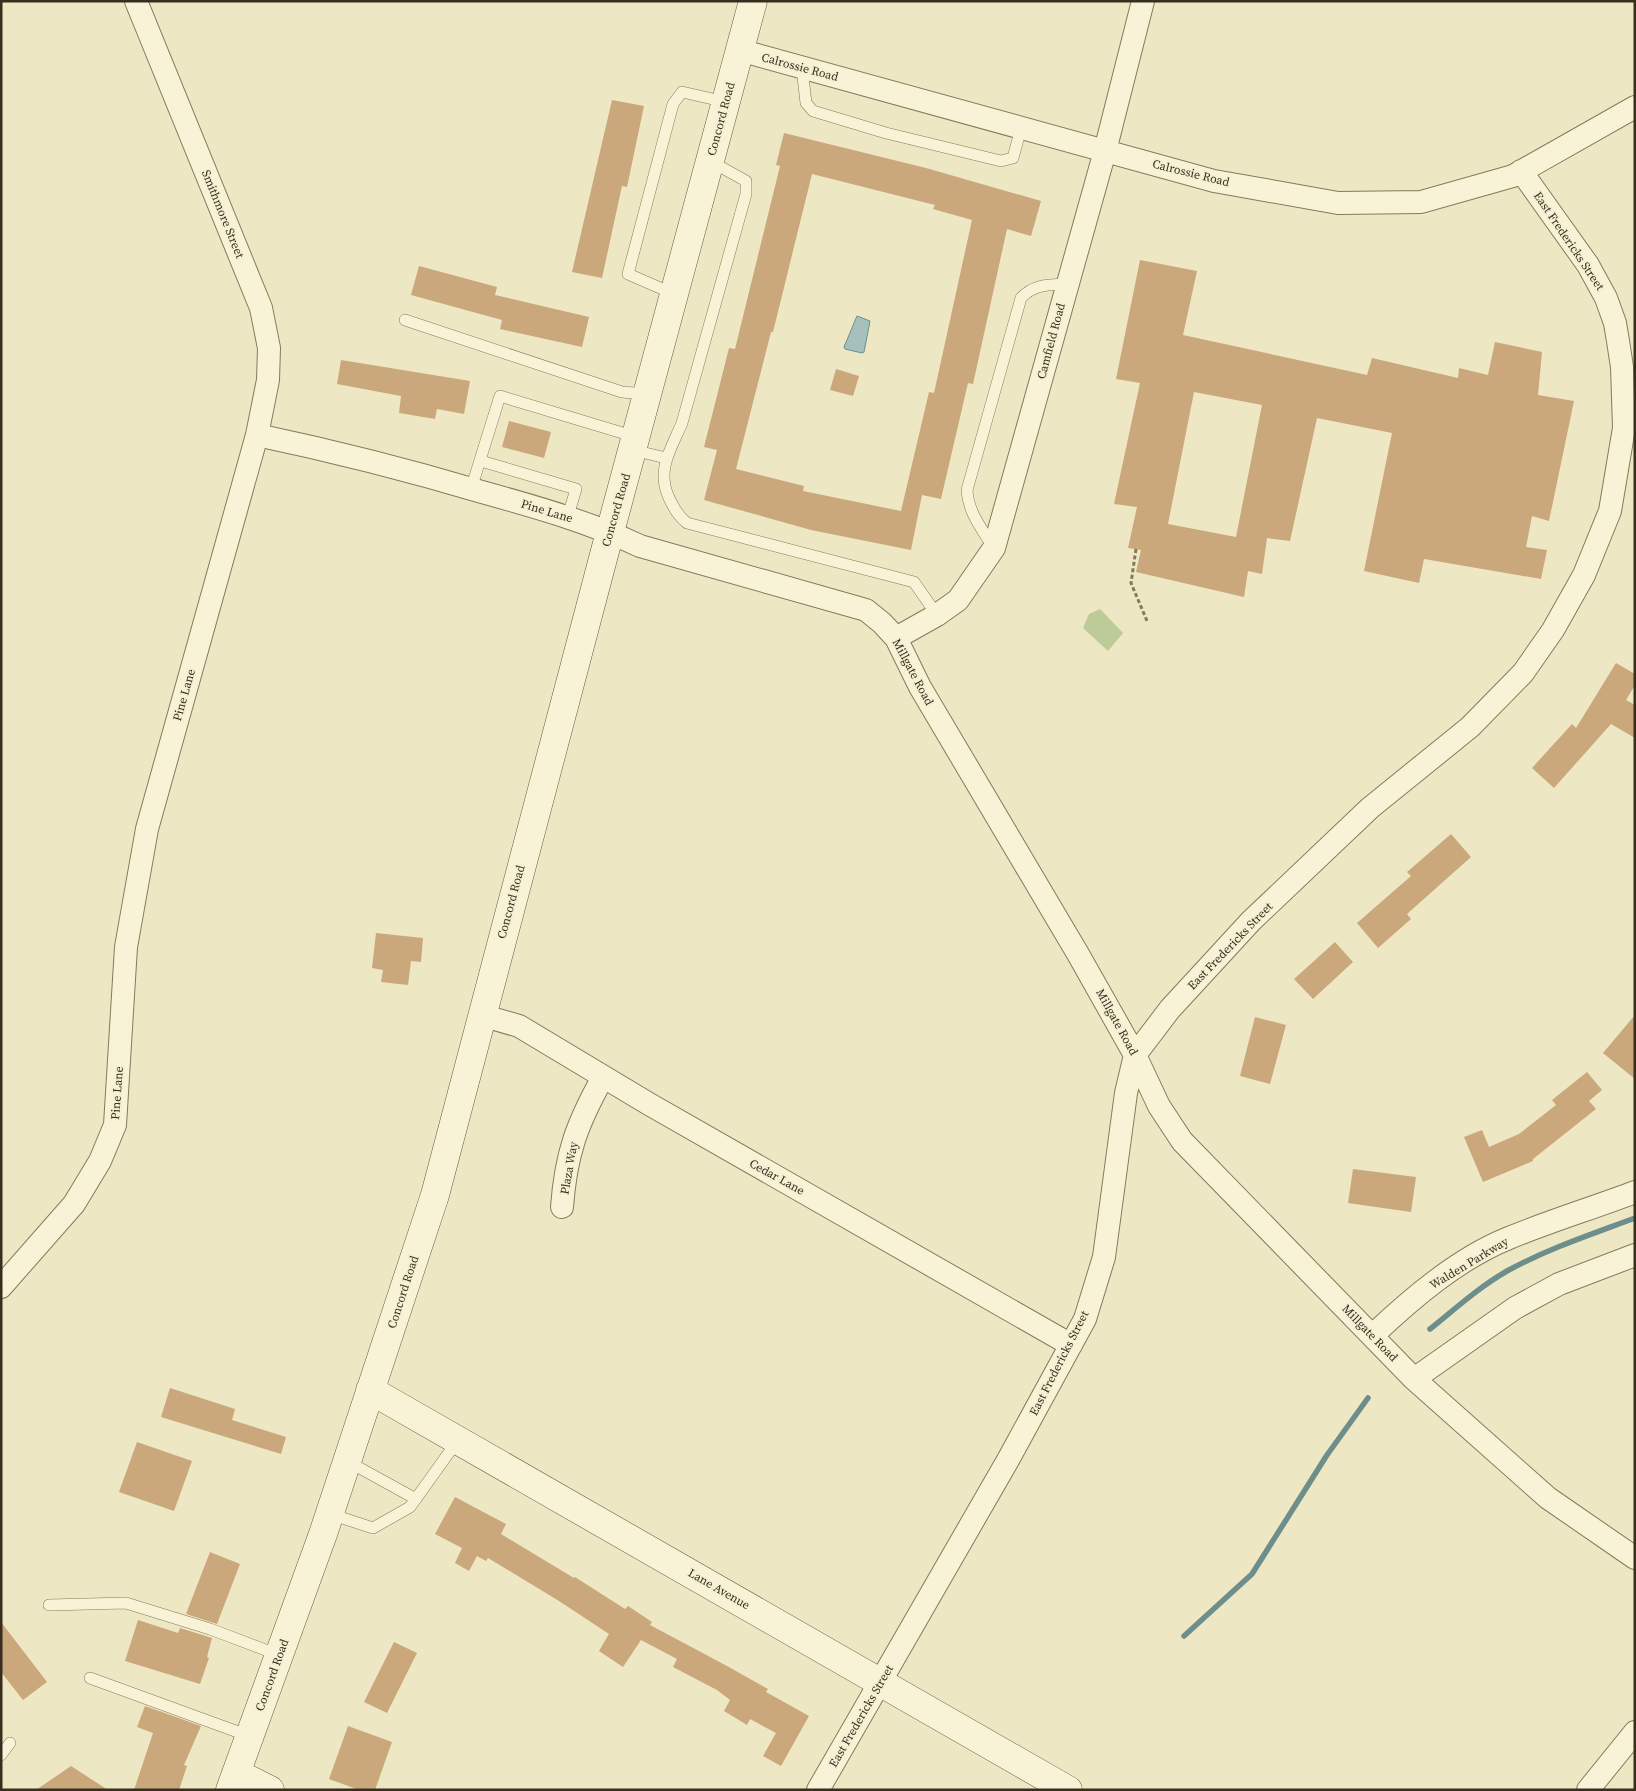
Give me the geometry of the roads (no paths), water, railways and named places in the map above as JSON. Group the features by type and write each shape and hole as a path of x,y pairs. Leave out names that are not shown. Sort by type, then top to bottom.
{"street":[{"name":"Smithmore Street","path":"136,1 261,308 269,348 268,380 257,435"},
{"name":"Concord Road","path":"233,1781 330,1514 435,1195 481,1015 752,1"},
{"name":"Camfield Road","path":"896,638 937,615 958,600 994,548 1066,284 1105,151 1143,1"},
{"name":"Calrossie Road","path":"739,50 1214,180 1338,203 1421,202 1513,176 1635,107"},
{"name":"East Fredericks Street","path":"818,1790 882,1682 1085,1319 1104,1257 1126,1093 1135,1055 1170,1009 1251,921 1370,808 1470,727 1524,674 1553,630 1584,575 1610,511 1624,428 1622,367 1617,332 1606,298 1588,265 1521,171"},
{"name":"Pine Lane","path":"1,1287 74,1204 100,1161 114,1125 126,947 147,829 257,435 372,461 568,516 610,532"},
{"name":"Millgate Road","path":"610,532 640,546 866,610 882,623 896,638 930,704 1078,954 1135,1055 1160,1106 1182,1141 1414,1379 1548,1498 1635,1558"},
{"name":"Cedar Lane","path":"481,1015 519,1026 604,1077 1071,1345"},
{"name":"Plaza Way","path":"562,1206 565,1175 571,1147 582,1116 604,1077"},
{"name":"Walden Parkway","path":"1373,1335 1414,1297 1463,1263 1508,1238 1635,1192"},
{"path":"1414,1379 1515,1308 1559,1284 1635,1254"},
{"name":"Lane Avenue","path":"370,1390 1068,1790"},
{"path":"1588,1790 1635,1732"},
{"path":"233,1781 270,1790"}],"lane":[{"path":"802,68 806,103 813,110 886,133 1001,161 1013,158 1020,128"},
{"path":"674,294 628,274 673,104 682,92 726,102"},
{"path":"710,162 746,181 746,194 682,423 666,458 663,470 664,487 678,515 687,523 914,582 937,615"},
{"path":"994,548 972,513 967,490 1021,298 1028,291 1038,286 1066,284"},
{"path":"405,320 622,392 647,394"},
{"path":"471,489 500,396 634,443 666,458"},
{"path":"481,461 576,489 568,516"},
{"path":"330,1514 373,1528 410,1507 458,1440"},
{"path":"347,1461 416,1499"},
{"path":"48,1605 126,1602 210,1629 279,1655"},
{"path":"90,1678 249,1736"},
{"path":"1,1754 10,1743"}],"water":[{"path":"857,316 870,321 864,352 862,353 845,349 844,347"}],"waterway":[{"path":"1430,1329 1477,1291 1507,1271 1554,1249 1635,1218"},
{"path":"1184,1636 1252,1574 1327,1455 1368,1398"}]}
